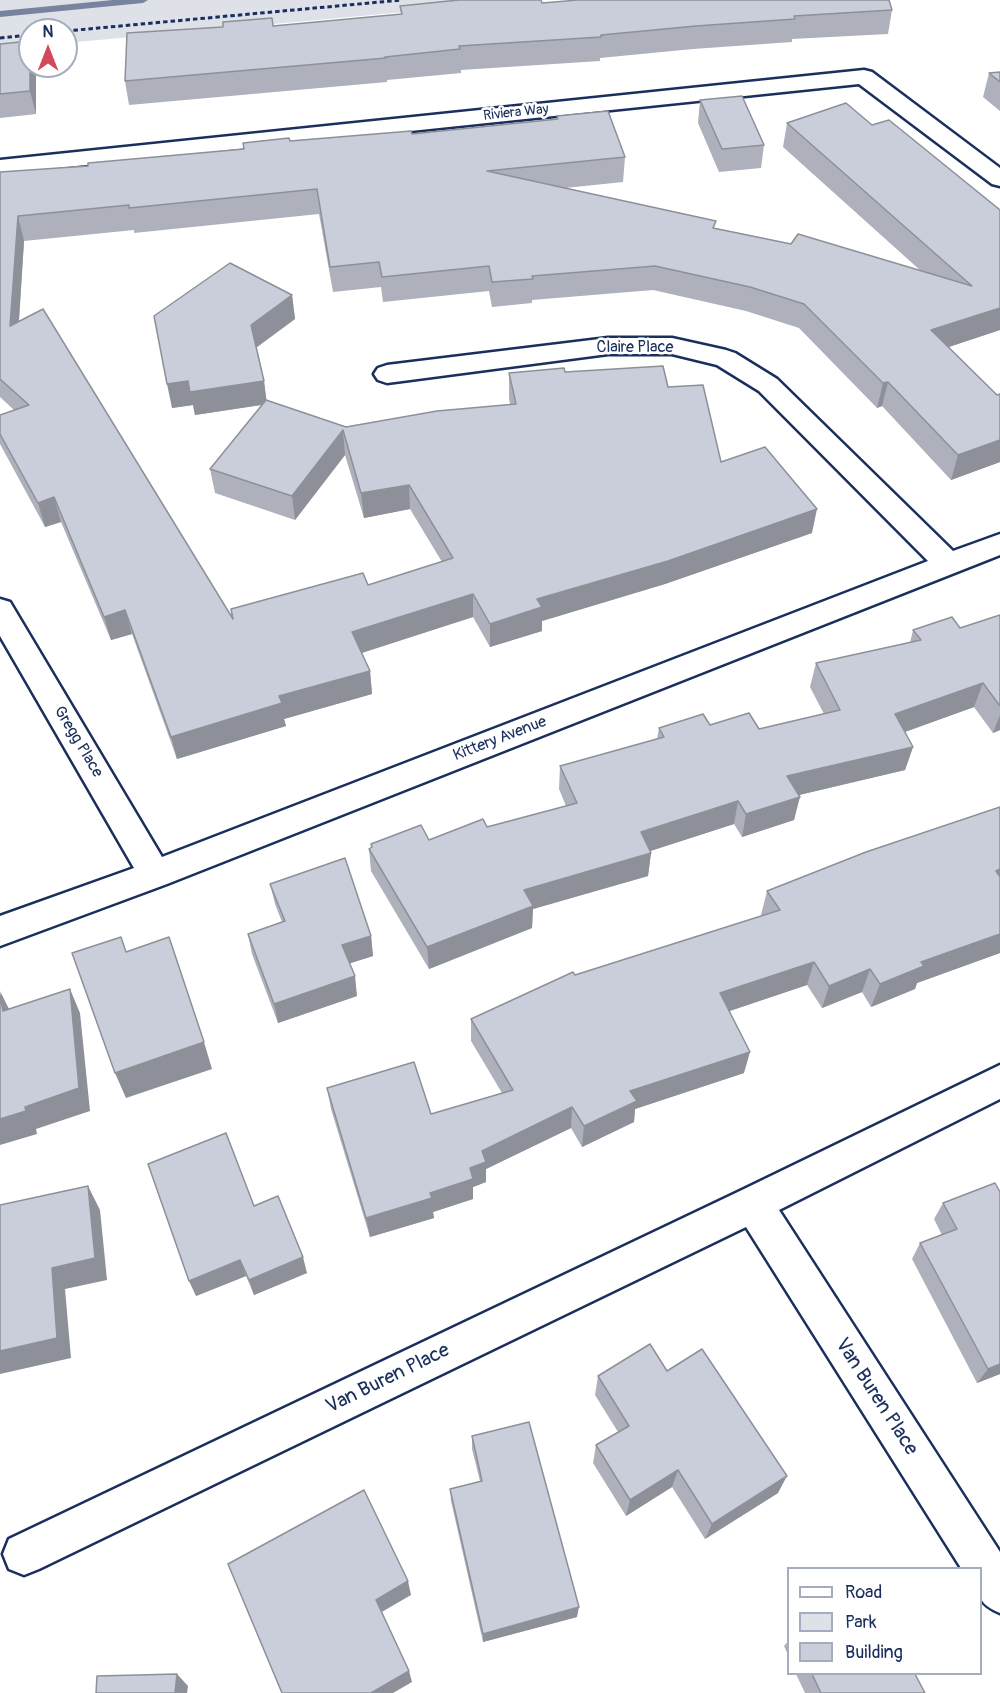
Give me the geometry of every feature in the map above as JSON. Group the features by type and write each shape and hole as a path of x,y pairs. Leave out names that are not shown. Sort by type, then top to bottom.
{"street":[{"name":"Riviera Way","path":"0,166 864,77 1000,179"},
{"name":"Claire Place","path":"387,374 608,346 672,346 726,359 768,384 948,563"},
{"name":"Kittery Avenue","path":"0,931 155,874 1000,544"},
{"name":"Gregg Place","path":"0,610 155,874"},
{"name":"Van Buren Place","path":"24,1554 753,1204 1000,1081"},
{"name":"Van Buren Place","path":"753,1204 1000,1591"}],"path":[{"path":"78,30 402,0"},
{"path":"0,38 18,36"}],"green space":[{"path":"0,0 536,0 78,42 78,18 18,18 18,48 0,49"}],"building":[{"path":"459,0 541,0 542,3 578,0 889,0 892,10 794,16 795,19 696,26 601,35 601,37 459,46 460,49 386,58 125,81 127,33 223,27 223,22 272,18 273,26 402,14 400,6"},
{"path":"18,42 18,78 30,78 30,91 0,94 0,44"},
{"path":"1000,72 1000,82 989,73"},
{"path":"742,96 764,145 722,149 700,100"},
{"path":"846,103 872,125 889,120 1000,210 1000,308 931,330 997,395 1000,394 1000,440 958,455 888,382 883,383 804,304 750,287 655,266 532,276 533,279 492,282 489,266 382,277 379,262 330,267 317,189 129,208 129,205 18,216 10,326 43,309 233,619 231,609 363,573 368,585 453,558 409,485 361,493 343,430 292,496 210,469 266,400 346,427 437,411 516,404 509,373 564,368 565,372 663,366 668,387 703,385 721,462 765,447 817,509 668,561 537,599 542,607 490,624 473,594 352,632 370,671 279,696 282,703 171,737 125,610 104,617 54,497 38,503 0,434 0,415 29,405 0,379 0,172 88,166 88,163 244,149 243,143 289,138 290,141 411,131 412,134 558,119 557,116 608,111 625,157 487,171 716,221 713,228 791,244 798,234 972,286 787,123"},
{"path":"230,263 292,295 251,325 264,381 190,392 188,381 167,384 154,316"},
{"path":"1000,615 1000,706 983,683 895,714 913,747 787,776 800,797 746,814 738,801 641,832 651,853 524,890 533,906 427,947 369,849 372,847 371,844 421,825 429,840 483,819 487,827 577,803 560,766 664,737 659,728 703,714 710,725 749,713 759,729 840,710 816,663 921,640 913,630 952,617 960,628"},
{"path":"1000,807 1000,869 996,871 1000,877 1000,934 921,962 924,966 880,984 870,969 829,986 814,962 720,993 750,1052 630,1091 637,1101 584,1126 572,1107 482,1151 486,1162 470,1168 473,1179 430,1193 432,1198 366,1218 327,1088 414,1062 431,1114 513,1090 471,1019 573,972 575,975 780,910 767,891 866,852"},
{"path":"345,858 371,936 342,945 355,976 274,1004 248,934 285,921 270,884"},
{"path":"121,937 126,952 169,937 204,1042 115,1073 72,953"},
{"path":"70,989 79,1088 25,1107 26,1111 0,1119 0,995 3,1011"},
{"path":"226,1133 254,1206 278,1196 303,1257 249,1280 240,1260 189,1281 148,1164"},
{"path":"995,1183 1000,1192 1000,1364 988,1369 920,1243 957,1229 943,1203"},
{"path":"88,1186 95,1258 52,1268 57,1338 0,1351 0,1205"},
{"path":"650,1344 667,1371 702,1349 787,1476 712,1524 678,1470 630,1500 596,1445 629,1426 598,1376"},
{"path":"529,1422 579,1607 483,1634 450,1489 482,1481 472,1436"},
{"path":"364,1490 408,1581 376,1600 409,1671 371,1693 282,1693 228,1564"},
{"path":"177,1674 175,1693 96,1693 97,1676"},
{"path":"812,1675 916,1675 925,1693 821,1693"}],"waterway":[{"path":"0,14 143,0"}]}
